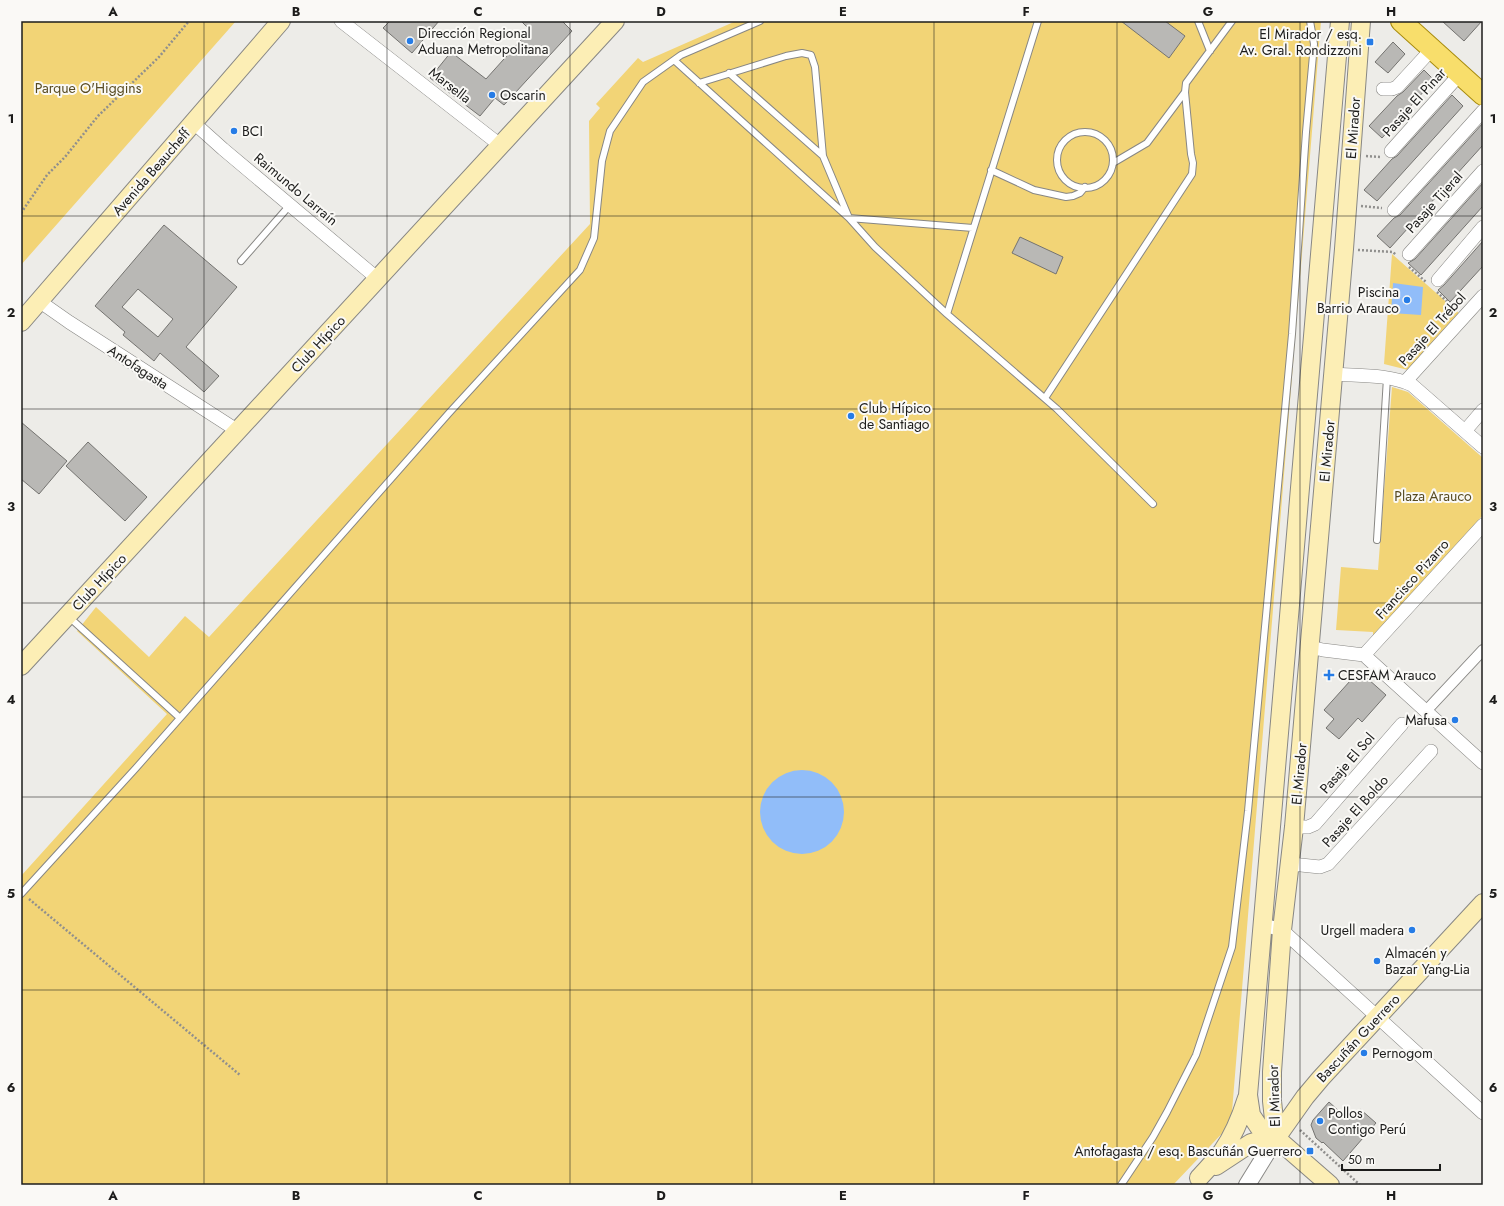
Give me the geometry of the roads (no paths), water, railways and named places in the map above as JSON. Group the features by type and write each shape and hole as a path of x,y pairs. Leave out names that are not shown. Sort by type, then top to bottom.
{"main road":[{"name":"Avenida Beaucheff","path":"21,322 281,21"},
{"name":"El Mirador","path":"1276,1138 1264,1132 1254,1122 1249,1108 1248,1095 1340,21"},
{"name":"El Mirador","path":"1276,1138 1272,1101 1272,1072 1282,930 1291,864 1310,647 1344,249 1361,21"},
{"path":"1401,21 1483,95"},
{"name":"Club Hípico","path":"21,666 378,279 609,25"},
{"path":"1315,312 1338,314"},
{"path":"1291,597 1314,600"},
{"name":"Bascuñán Guerrero","path":"1276,1138 1305,1097 1483,903"},
{"path":"1196,1182 1229,1141 1239,1121 1248,1095"},
{"path":"1196,1182 1251,1143 1276,1138 1330,1185"}],"street":[{"name":"Marsella","path":"341,21 500,145"},
{"path":"1383,90 1392,90 1397,88 1432,49"},
{"name":"Pasaje El Pinar","path":"1391,151 1460,74"},
{"path":"1394,210 1483,112"},
{"name":"Raimundo Larraín","path":"194,123 378,279"},
{"name":"Pasaje Tijeral","path":"1405,259 1483,171"},
{"path":"1438,280 1483,227"},
{"name":"Pasaje El Trébol","path":"1405,382 1483,296"},
{"name":"Antofagasta","path":"39,301 238,431"},
{"path":"1333,374 1387,378 1405,382 1419,391 1483,447"},
{"path":"1465,431 1483,410"},
{"name":"Francisco Pizarro","path":"1364,655 1483,525"},
{"path":"1310,647 1364,655 1483,763"},
{"path":"1426,711 1483,650"},
{"name":"Pasaje El Sol","path":"1294,827 1308,827 1315,824 1402,724"},
{"name":"Pasaje El Boldo","path":"1291,864 1320,867 1328,864 1431,751"},
{"path":"1262,925 1282,930 1483,1113"},
{"name":"Bascuñán Guerrero","path":"1247,1185 1276,1138"}],"lane":[{"path":"22,894 180,718 449,413 580,270 594,238 602,161 610,131 643,82 681,55 760,21"},
{"path":"947,314 1038,21"},
{"path":"1198,21 1210,51"},
{"path":"1045,398 1192,174 1193,163 1190,154 1185,92 1186,83 1232,21"},
{"path":"1122,1185 1157,1131 1196,1055 1232,947 1248,812 1292,334 1305,140 1314,44 1310,21"},
{"path":"699,83 786,56 802,53 811,55 815,67 823,156 849,218"},
{"path":"674,60 849,218 875,247 947,314 1045,398 1153,504"},
{"path":"729,74 823,156"},
{"path":"1113,163 1146,143 1185,92"},
{"path":"1085,132 1098,135 1108,144 1111,150 1113,163 1108,176 1103,180 1092,187 1078,186 1067,180 1059,169 1059,149 1067,139 1079,133 1085,132"},
{"path":"991,170 1034,190 1066,197 1080,193 1085,187"},
{"path":"242,261 290,205"},
{"path":"849,218 973,228"},
{"path":"1377,540 1387,378"},
{"path":"67,616 180,718"}],"water":[{"name":"Piscina Barrio Arauco","path":"1393,283 1423,287 1421,315 1391,313"},
{"path":"802,770 818,773 832,782 841,796 844,812 841,828 832,842 818,851 802,854 786,851 772,842 763,828 760,812 763,796 772,782 786,773"}],"place":[{"name":"Dirección Regional Aduana Metropolitana","path":"410,41"},
{"name":"El Mirador / esq. Av. Gral. Rondizzoni","path":"1370,42"},
{"name":"Oscarin","path":"492,95"},
{"name":"BCI","path":"234,131"},
{"name":"Piscina Barrio Arauco","path":"1407,300"},
{"name":"Club Hípico de Santiago","path":"851,416"},
{"name":"CESFAM Arauco","path":"1329,675"},
{"name":"Mafusa","path":"1455,720"},
{"name":"Urgell madera","path":"1412,930"},
{"name":"Almacén y Bazar Yang-Lia","path":"1377,961"},
{"name":"Pernogom","path":"1364,1053"},
{"name":"Pollos Contigo Perú","path":"1320,1121"},
{"name":"Antofagasta / esq. Bascuñán Guerrero","path":"1310,1151"}],"park label":[{"name":"Parque O'Higgins","path":"88,88"},
{"name":"Plaza Arauco","path":"1433,496"}]}
